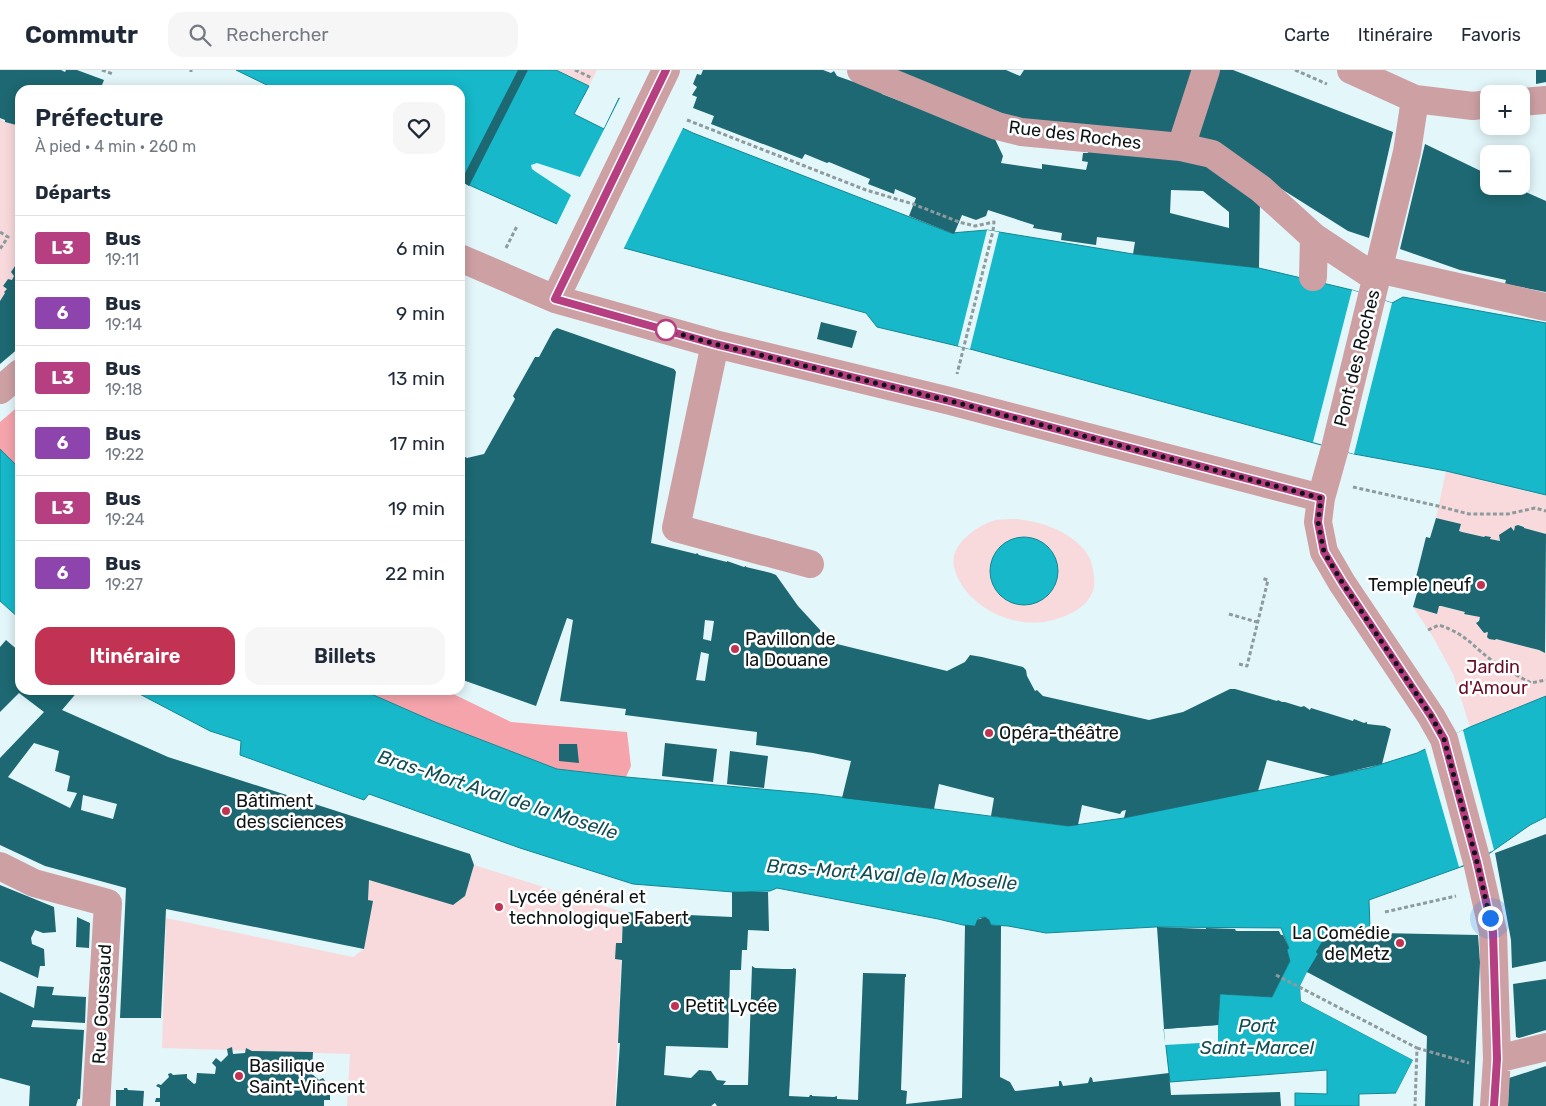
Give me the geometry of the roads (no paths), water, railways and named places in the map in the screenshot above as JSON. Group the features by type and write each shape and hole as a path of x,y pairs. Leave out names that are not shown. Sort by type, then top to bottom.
{"street":[{"name":"Rue des Roches","path":"861,70 998,126 1021,132 1181,147 1212,154 1261,188 1314,237 1377,273"},
{"path":"1181,147 1206,70"},
{"path":"1351,70 1415,99 1473,106 1480,105"},
{"path":"555,299 666,72"},
{"name":"Pont des Roches","path":"1415,99 1408,152 1321,498 1318,522 1324,552 1444,739 1477,862 1493,932 1497,1063 1494,1106"},
{"path":"1530,101 1546,100"},
{"path":"1313,276 1314,237"},
{"path":"465,260 555,299 715,344 960,403 1321,498"},
{"path":"1377,273 1546,307"},
{"path":"715,344 676,528 810,564"},
{"path":"0,390 15,377"},
{"name":"Rue Goussaud","path":"0,866 34,883 108,902 96,1106"},
{"path":"1497,1063 1546,1047"}],"water":[{"path":"236,70 556,70 589,86 574,114 604,129 619,98 693,133 951,233 987,230 1133,254 1259,268 1352,290 1392,303 1403,297 1546,323 1546,495 1446,471 1354,454 970,349 877,327 866,313 624,248 557,224 465,183 465,85 267,85"},
{"path":"0,449 15,464 15,614 0,601"},
{"path":"1031,537 1043,543 1052,552 1058,564 1056,584 1048,595 1031,605 1017,605 1000,595 992,584 990,564 1000,547 1011,539"},
{"path":"142,695 373,695 435,722 557,769 817,794 1068,826 1124,818 1369,768 1417,753 1470,727 1546,696 1546,817 1530,825 1480,860 1369,900 1370,929 1328,928 1325,941 1322,942 1317,951 1318,954 1300,986 1301,1001 1413,1060 1396,1093 1359,1094 1359,1106 1295,1106 1295,1093 1327,1094 1327,1070 1170,1082 1164,1029 1218,1025 1220,994 1272,997 1290,961 1287,950 1289,948 1281,928 1155,927 1046,933 991,925 985,917 979,918 975,926 963,925 777,888 770,891 733,892 633,884 520,848 369,794 364,800 240,755 241,741 210,731"}],"place":[{"name":"Temple neuf","path":"1481,585"},
{"name":"Pavillon de la Douane","path":"735,649"},
{"name":"Opéra-théâtre","path":"989,733"},
{"name":"Bâtiment des sciences","path":"226,811"},
{"name":"Lycée général et technologique Fabert","path":"499,907"},
{"name":"La Comédie de Metz","path":"1400,943"},
{"name":"Petit Lycée","path":"675,1006"},
{"name":"Basilique Saint-Vincent","path":"239,1076"}],"park label":[{"name":"Jardin d'Amour","path":"1493,677"}],"water label":[{"name":"Bras-Mort Aval de la Moselle","path":"498,794"},
{"name":"Bras-Mort Aval de la Moselle","path":"892,874"},
{"name":"Port Saint-Marcel","path":"1257,1036"}]}
